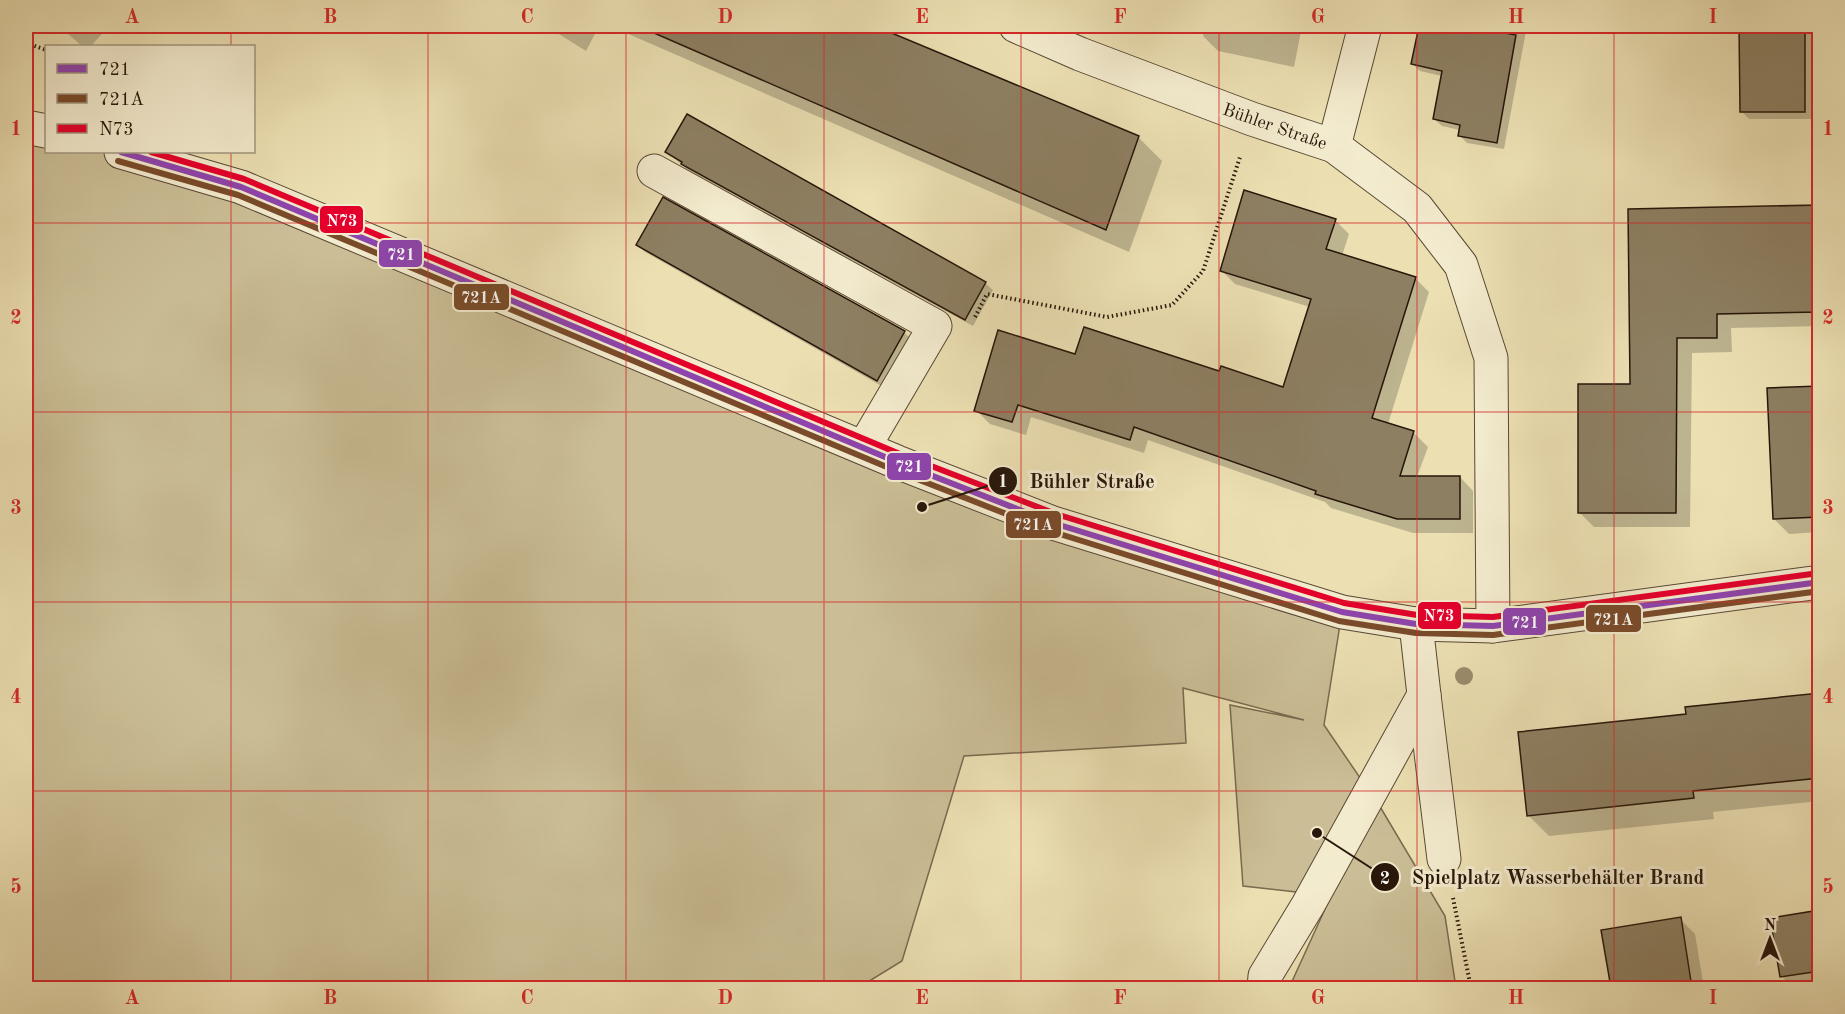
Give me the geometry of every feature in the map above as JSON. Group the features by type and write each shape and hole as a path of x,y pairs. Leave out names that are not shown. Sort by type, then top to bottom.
{"street":[{"name":"Bühler Straße","path":"1016,26 1080,54 1252,119 1334,146 1417,208 1461,265 1491,358 1493,626"},
{"path":"1334,146 1365,26"},
{"path":"26,127 45,131"},
{"path":"124,153 241,187 864,447 1053,523 1342,612 1416,624 1493,626 1820,582"},
{"path":"654,171 935,326 864,447"},
{"path":"1416,624 1444,859"},
{"path":"1264,988 1265,976 1308,905 1424,694"}],"path":[{"path":"26,43 45,50"},
{"path":"970,326 987,294 1107,316 1172,305 1203,271 1252,119"},
{"path":"1463,943 1471,988"}],"shaded area":[{"path":"26,127 45,131 45,153 124,153 897,462 1342,612 1324,725 1382,810 1445,916 1456,988 1289,988 1331,896 1243,886 1230,705 1304,720 1183,688 1186,743 964,756 902,961 858,988 26,988"}],"building":[{"path":"638,26 875,26 1139,136 1106,230"},
{"path":"1419,26 1467,26 1516,35 1497,143 1458,136 1460,125 1433,119 1442,71 1411,64"},
{"path":"1739,26 1805,26 1805,112 1740,112"},
{"path":"687,114 986,282 965,320 681,164 682,162 665,152"},
{"path":"1244,190 1336,219 1326,249 1416,277 1372,418 1414,431 1400,476 1460,476 1460,519 1397,519 1315,494 1316,491 1134,427 1130,440 1018,405 1012,422 974,411 998,330 1075,354 1084,327 1219,371 1221,366 1283,387 1311,299 1220,271"},
{"path":"663,197 905,331 877,381 636,245"},
{"path":"1820,205 1820,312 1717,314 1717,338 1677,338 1676,513 1578,513 1578,384 1630,384 1628,209"},
{"path":"1820,386 1820,517 1773,519 1767,388"},
{"path":"1820,693 1820,778 1693,791 1694,798 1527,816 1518,732 1686,714 1685,707"},
{"path":"1820,910 1820,971 1780,977 1770,918"},
{"path":"1681,917 1692,988 1611,988 1601,930"}],"transit line":[{"name":"721","path":"124,153 241,187 897,462 1053,523 1342,612 1416,624 1493,626 1820,582"},
{"name":"N73","path":"154,153 244,179 900,454 1056,514 1344,603 1417,615 1493,617 1819,573"},
{"name":"721A","path":"118,161 238,195 894,470 1050,531 1339,621 1416,633 1493,635 1820,591"}],"place":[{"name":"Bühler Straße","path":"922,507"},
{"name":"Spielplatz Wasserbehälter Brand","path":"1317,833"}]}
